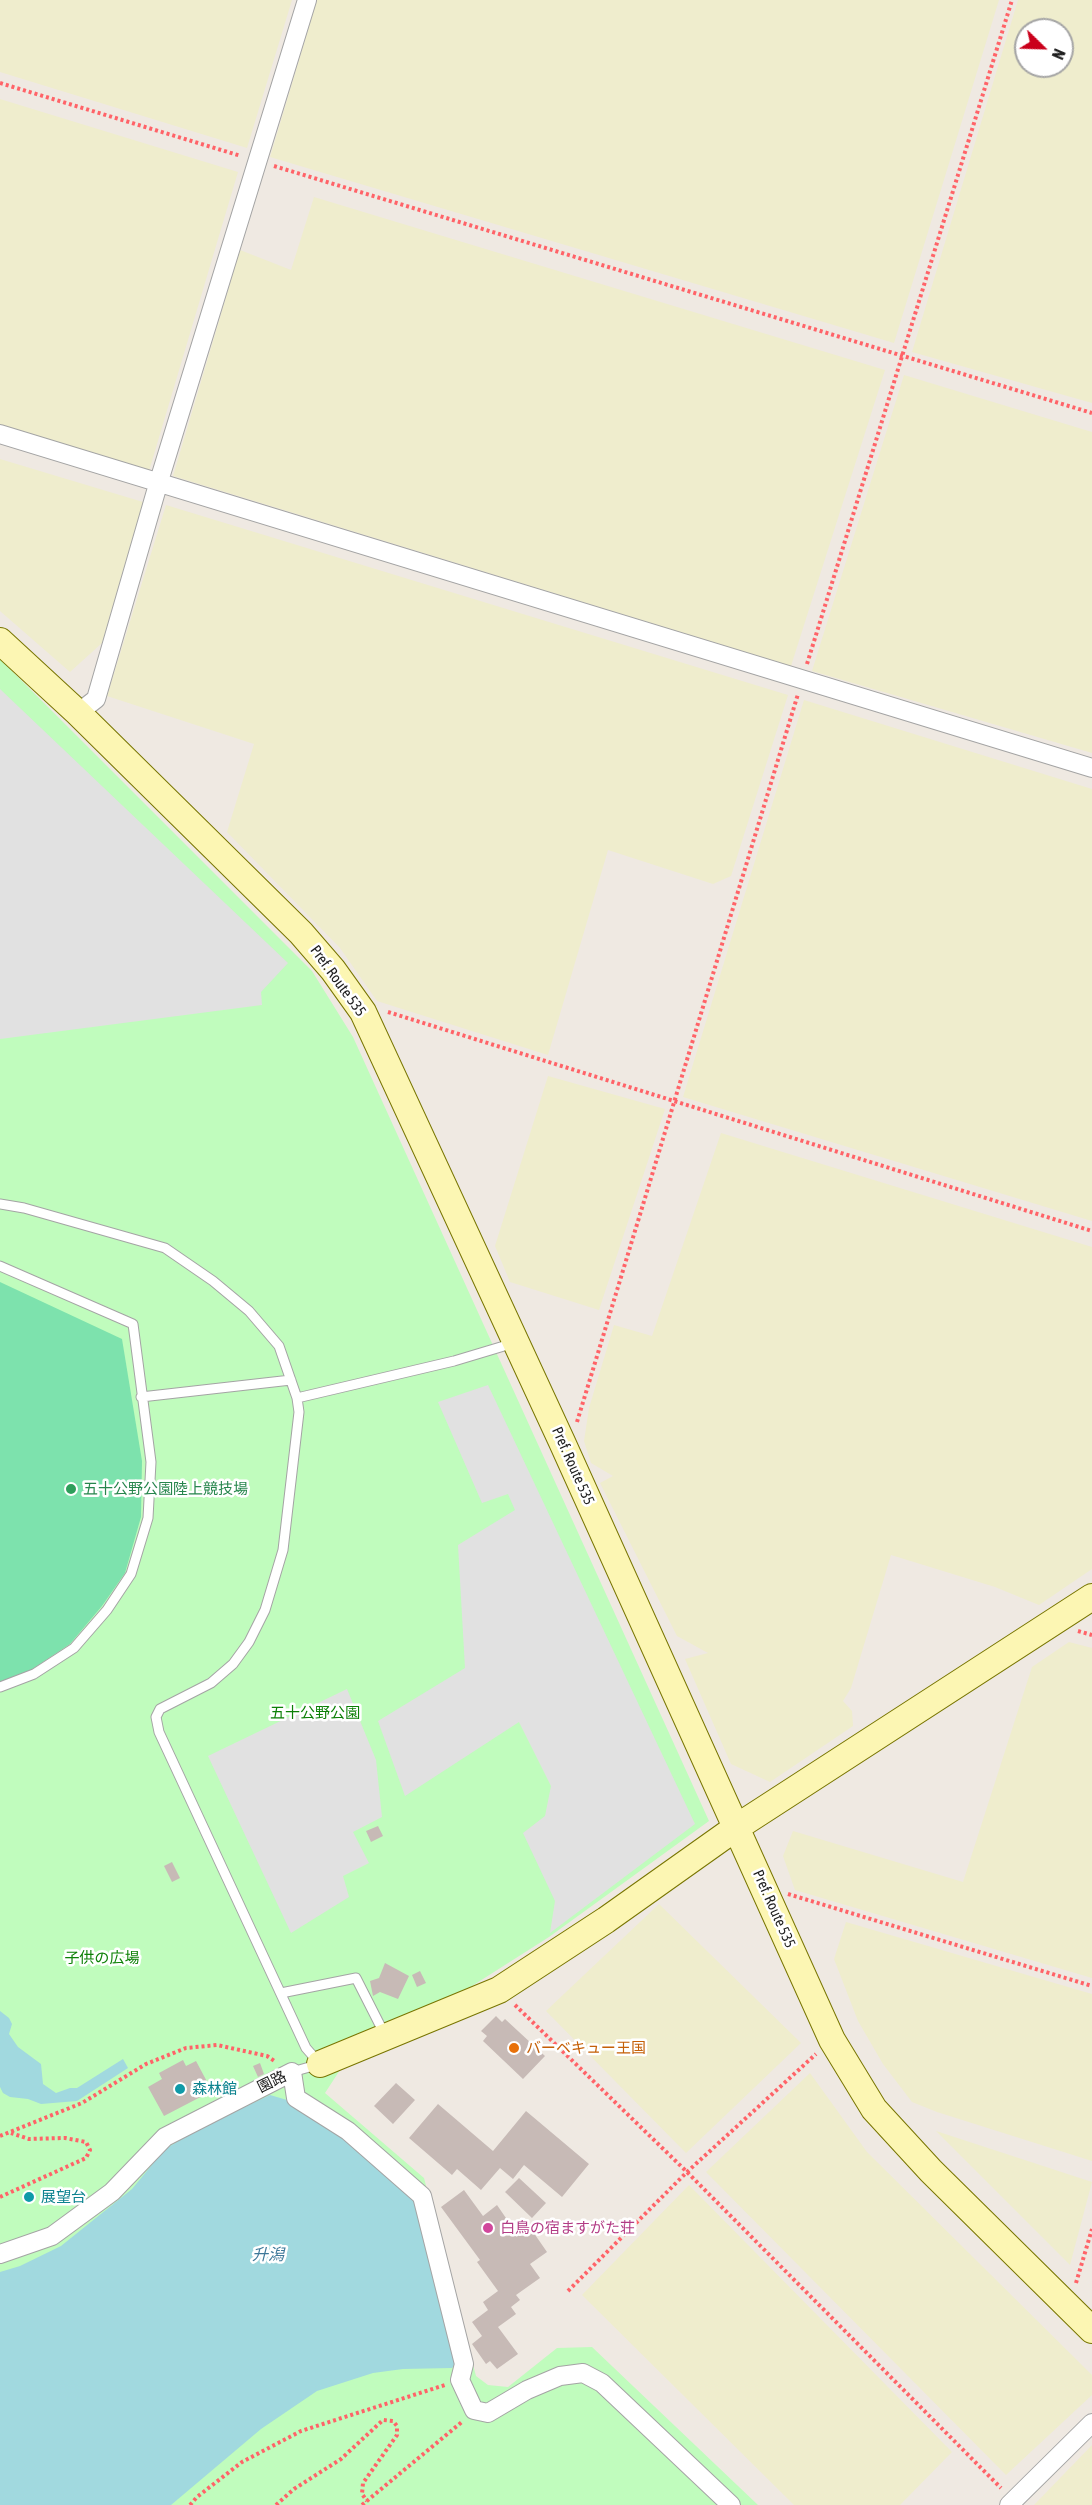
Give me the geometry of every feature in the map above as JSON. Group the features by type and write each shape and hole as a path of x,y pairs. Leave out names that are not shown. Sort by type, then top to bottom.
{"main road":[{"name":"Pref. Route 535","path":"0,641 78,713 301,933 333,970 363,1011 562,1442 832,2040 874,2109 931,2170 1092,2330"},
{"path":"320,2064 500,1990 606,1920 737,1827 1092,1598"}],"street":[{"path":"78,713 96,699 159,482 307,0"},
{"path":"0,434 1092,768"},
{"name":"園路","path":"0,2254 52,2236 112,2192 165,2137 292,2072 296,2098 348,2131 422,2196 464,2364 460,2380 474,2410"},
{"path":"474,2410 488,2413 527,2390 560,2376 583,2373 602,2383 731,2505"},
{"path":"1011,2503 1092,2423"}],"lane":[{"path":"0,1204 24,1208 165,1248 213,1281 249,1311 279,1346 291,1380 299,1412 283,1550 265,1610 249,1642 233,1664 211,1683 160,1709 156,1717 159,1732 306,2048 320,2064 292,2072"},
{"path":"0,1266 133,1324 151,1462 148,1518 131,1574 107,1610 74,1648 34,1674 0,1687"},
{"path":"297,1398 454,1360 516,1342"},
{"path":"141,1397 291,1380"},
{"path":"281,1993 356,1978 386,2037"}],"path":[{"path":"562,1442 577,1423 1012,0"},
{"path":"0,83 1092,413"},
{"path":"363,1011 388,1012 1092,1231"},
{"path":"766,1893 790,1894 1092,1986"},
{"path":"500,1990 687,2172 1011,2503"},
{"path":"568,2291 687,2172 832,2040"},
{"path":"0,2136 82,2103 146,2064 186,2048 217,2045 267,2056 292,2072"},
{"path":"0,2197 86,2158 90,2150 86,2142 65,2138 29,2139 10,2133"},
{"path":"1064,2300 1076,2283 1092,2229"},
{"path":"190,2505 242,2462 301,2431 460,2380"},
{"path":"362,2505 474,2410"},
{"path":"276,2505 294,2489 341,2460 383,2420 393,2421 397,2426 397,2435 363,2483 362,2494 366,2501"}],"shaded area":[{"path":"0,0 292,0 247,148 0,72"},
{"path":"317,0 999,0 894,343 270,157"},
{"path":"1018,0 1092,0 1092,403 912,352"},
{"path":"0,99 238,172 149,471 0,425"},
{"path":"314,197 885,370 791,666 173,476 240,250 291,270"},
{"path":"904,375 1092,432 1092,753 812,671"},
{"path":"0,459 143,502 102,643 70,672 0,611"},
{"path":"166,505 788,695 731,876 713,884 608,850 548,1055 377,1001 340,948 227,832 254,744 107,696"},
{"path":"0,689 288,963 261,992 262,1005 0,1039"},
{"path":"804,700 1092,789 1092,1221 683,1097"},
{"path":"548,1076 665,1109 599,1310 510,1282 495,1246"},
{"path":"721,1133 1092,1247 1092,1569 1039,1605 995,1587 891,1555 851,1688 843,1701 852,1711 853,1726 770,1782 731,1764 685,1659 708,1653 677,1636 600,1483 613,1476 591,1463 584,1441 589,1408 614,1325 652,1336"},
{"path":"488,1385 695,1824 550,1933 555,1901 523,1833 545,1816 551,1786 519,1722 405,1796 378,1721 465,1668 458,1545 515,1510 508,1494 482,1503 438,1402"},
{"path":"1069,1642 1092,1648 1092,1978 795,1890 783,1856 793,1831 963,1882 1032,1667"},
{"path":"347,1689 376,1760 382,1817 353,1832 369,1863 343,1876 349,1897 291,1933 208,1756"},
{"path":"659,1904 801,2043 686,2153 546,2011"},
{"path":"846,1922 1092,1994 1092,2161 912,2102 883,2064 858,2021 834,1959"},
{"path":"810,2073 867,2152 1092,2375 1092,2395 1006,2475 706,2172"},
{"path":"936,2131 1092,2182 1070,2265"},
{"path":"689,2185 952,2452 900,2505 794,2505 582,2295"},
{"path":"1092,2445 1092,2505 1034,2505"}],"green space":[{"name":"五十公野公園","path":"0,659 312,971 353,1037 709,1821 549,1937 340,2070 325,2093 424,2178 476,2376 488,2385 508,2387 557,2348 592,2347 758,2505 0,2505"},
{"name":"五十公野公園陸上競技場","path":"0,1282 122,1339 142,1461 141,1517 125,1573 102,1606 70,1644 31,1670 0,1682"}],"water":[{"path":"0,2011 9,2018 12,2024 9,2034 18,2047 41,2064 43,2084 56,2093 77,2088 123,2059 128,2068 77,2101 41,2104 28,2099 10,2097 3,2093 0,2087"},
{"name":"升潟","path":"270,2095 294,2102 337,2123 417,2196 461,2356 452,2368 403,2369 373,2373 317,2391 261,2429 171,2505 0,2505 0,2272 20,2266 61,2246 132,2189 165,2149 204,2126"}],"building":[{"path":"378,1826 383,1836 371,1842 366,1831"},
{"path":"172,1862 180,1878 172,1882 164,1866"},
{"path":"385,1963 409,1976 398,1999 380,1992 373,1996 370,1981 379,1978"},
{"path":"420,1971 426,1983 417,1987 412,1975"},
{"name":"バーベキュー王国","path":"496,2016 502,2022 505,2019 545,2056 523,2079 483,2041 487,2036 481,2031"},
{"name":"森林館","path":"183,2060 186,2066 196,2061 212,2091 164,2116 148,2087 162,2079 159,2073"},
{"path":"260,2063 264,2074 258,2077 253,2066"},
{"path":"396,2083 415,2100 393,2124 374,2106"},
{"path":"438,2104 493,2151 526,2111 589,2164 562,2197 524,2165 513,2179 500,2168 481,2190 457,2169 452,2175 409,2138"},
{"path":"519,2178 546,2203 532,2218 505,2192"},
{"path":"464,2190 483,2216 497,2205 517,2234 529,2226 547,2252 530,2264 540,2278 516,2295 520,2300 511,2307 516,2314 498,2327 518,2354 497,2369 490,2361 486,2364 472,2344 482,2336 472,2322 488,2310 483,2302 498,2291 477,2262 480,2260 441,2207"}],"place":[{"name":"五十公野公園陸上競技場","path":"71,1489"},
{"name":"バーベキュー王国","path":"514,2048"},
{"name":"森林館","path":"180,2089"},
{"name":"展望台","path":"29,2197"},
{"name":"白鳥の宿ますがた荘","path":"488,2228"}],"park label":[{"name":"子供の広場","path":"102,1958"}]}
